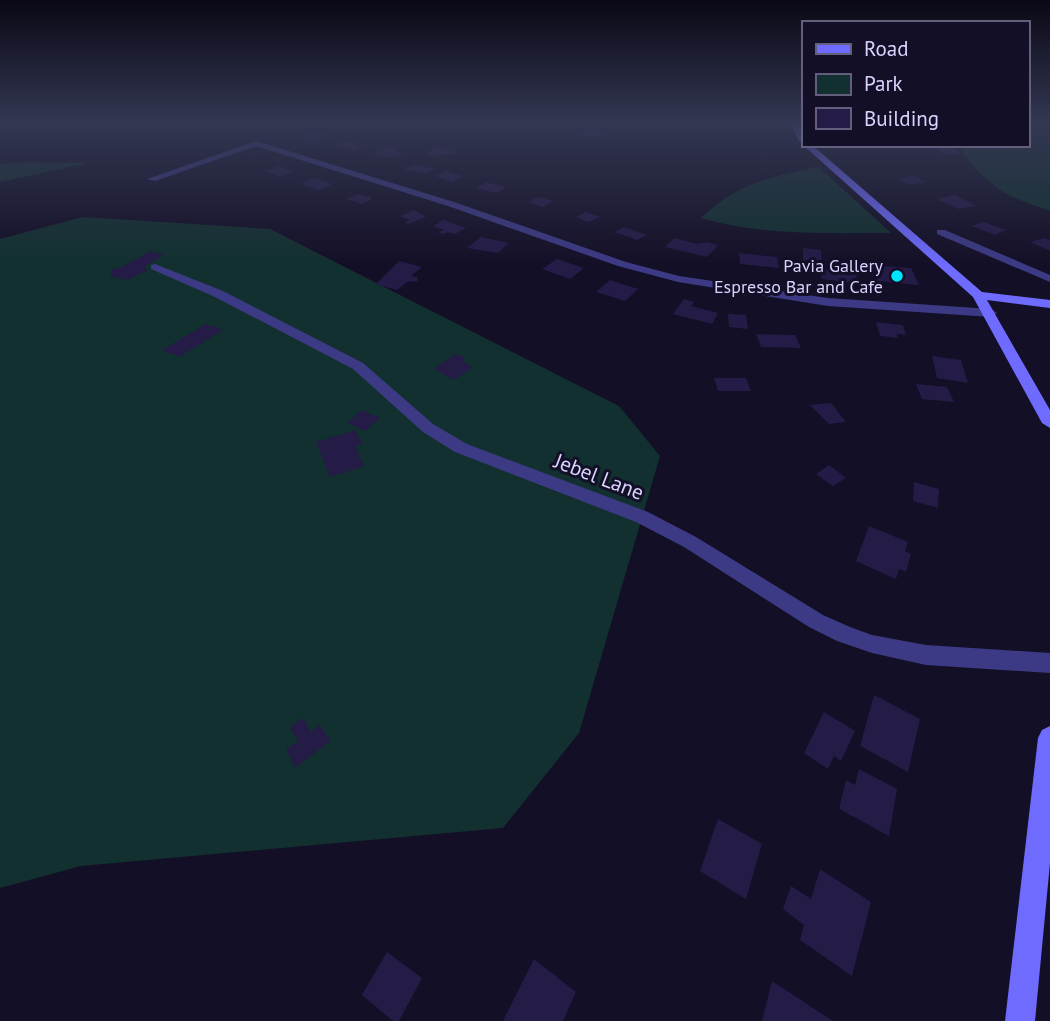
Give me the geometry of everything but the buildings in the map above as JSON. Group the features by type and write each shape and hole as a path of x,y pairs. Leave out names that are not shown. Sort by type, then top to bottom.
{"main road":[{"path":"836,171 978,295 1050,423"},
{"path":"978,295 1050,304"},
{"path":"1020,1021 1050,738"}],"street":[{"path":"152,178 174,171"},
{"path":"346,171 440,200 621,264 678,279 828,302 990,313"},
{"path":"942,232 1050,279"},
{"name":"Jebel Lane","path":"155,267 219,293 358,366 428,428 461,448 642,517 690,542 816,621 844,634 872,644 926,655 1050,663"}],"green space":[{"path":"0,171 53,171 0,182"},
{"path":"823,171 891,233 771,231 701,218 741,189 786,174"},
{"path":"978,171 1050,171 1050,211 1008,195"},
{"path":"83,217 270,229 619,406 660,456 579,733 503,828 81,866 0,888 0,239"}],"place":[{"name":"Pavia Gallery Espresso Bar and Cafe","path":"897,276"}]}
